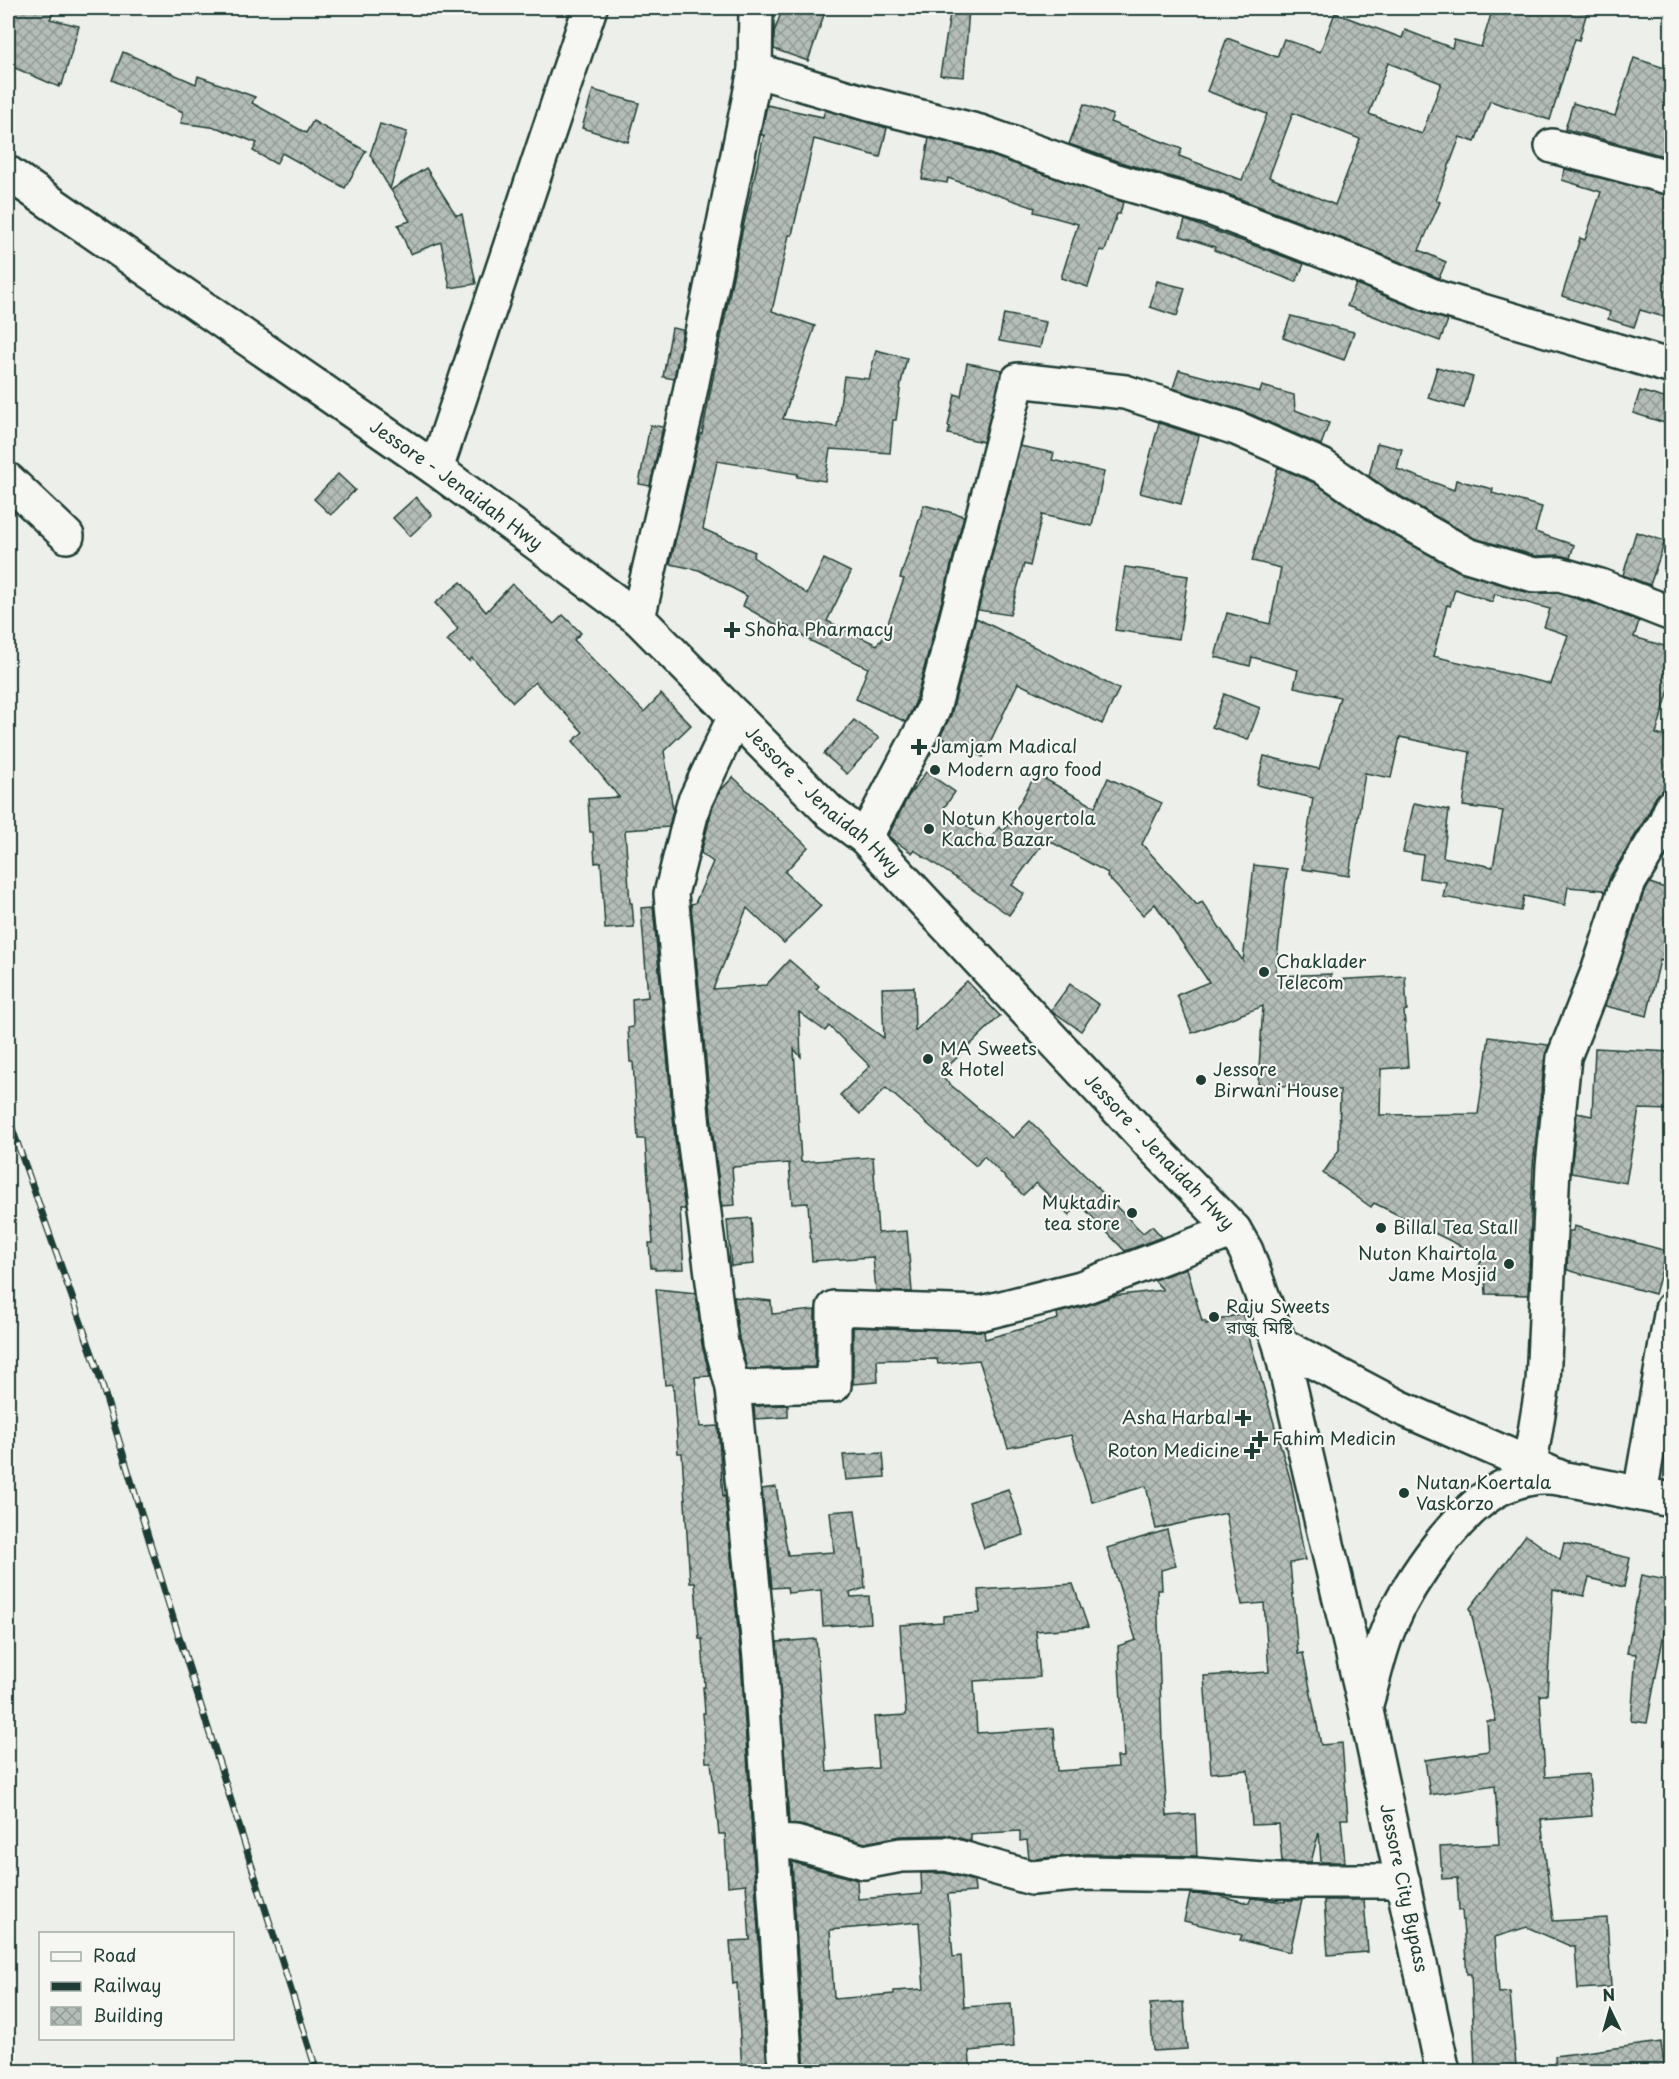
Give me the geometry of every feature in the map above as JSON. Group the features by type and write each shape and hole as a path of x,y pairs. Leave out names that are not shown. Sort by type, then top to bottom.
{"main road":[{"path":"436,469 590,8"},
{"path":"638,618 686,411 756,70 756,8"},
{"path":"756,70 862,102 980,132 1114,180 1210,208 1357,264 1438,298 1671,367"},
{"path":"1552,146 1671,178"},
{"name":"Jessore - Jenaidah Hwy","path":"8,173 436,469 638,618 830,812 865,838 1154,1148 1234,1230 1246,1251 1280,1344 1365,1706"},
{"path":"865,838 933,710 1018,380 1125,392 1236,428 1322,466 1378,506 1467,555 1534,575 1559,574 1600,586 1671,614"},
{"path":"8,480 67,536"},
{"path":"735,716 694,803 671,894 694,1137 721,1343 733,1388 760,1658 786,2072"},
{"path":"1530,1463 1542,1383 1553,1166 1564,1057 1599,969 1626,887 1669,818"},
{"path":"733,1388 834,1385 834,1308 982,1313 1081,1288 1234,1230"},
{"path":"1640,1494 1671,1309"},
{"path":"1280,1344 1400,1407 1564,1479"},
{"path":"1365,1706 1389,1627 1400,1604 1431,1557 1454,1529 1472,1509 1505,1486 1523,1480 1546,1477 1671,1500"},
{"name":"Jessore City Bypass","path":"1365,1706 1443,2072"},
{"path":"772,1842 795,1843 864,1862 901,1855 947,1854 1032,1878 1087,1873 1195,1875 1278,1881 1403,1881"}],"building":[{"path":"8,8 56,8 50,19 79,26 62,85 60,84 59,87 8,65"},
{"path":"783,8 804,8 824,15 808,61 774,49 774,32"},
{"path":"951,8 969,8 964,77 940,75"},
{"path":"1493,8 1588,8 1579,40 1575,39 1550,120 1490,101 1475,142 1460,137 1436,200 1440,202 1419,250 1446,262 1439,278 1217,190 1120,162 1069,144 1084,104 1113,115 1110,122 1182,149 1179,156 1242,180 1267,114 1207,91 1227,38 1277,57 1284,39 1320,52 1335,13 1402,38 1405,30 1452,48 1454,40 1481,47","holes":["1388,63 1441,83 1422,134 1369,114","1293,113 1360,139 1335,205 1269,177"]},
{"path":"123,52 196,84 198,76 255,97 252,103 306,133 313,121 366,151 345,188 282,153 276,164 253,151 257,143 218,128 181,123 183,112 112,80"},
{"path":"1634,58 1671,70 1671,158 1565,129 1573,103 1615,116"},
{"path":"593,90 639,103 628,142 582,128"},
{"path":"767,105 823,117 825,110 887,128 880,157 814,139 772,311 815,326 783,419 837,427 844,376 869,379 876,350 907,358 896,420 893,420 890,453 830,449 825,481 797,477 798,474 717,461 703,529 755,552 753,557 807,594 824,559 851,572 827,621 877,645 879,641 881,642 904,579 900,578 924,505 964,516 915,703 906,722 856,699 868,668 811,641 784,624 782,628 743,606 747,596 699,570 670,564 700,434 702,434 740,241 764,135 761,135"},
{"path":"380,124 407,132 390,189 370,155"},
{"path":"929,138 975,150 1123,202 1105,251 1100,250 1088,287 1061,278 1078,224 1034,212 1035,208 948,178 947,183 922,179"},
{"path":"426,168 456,215 462,214 476,284 450,288 441,242 410,254 398,225 410,221 391,190"},
{"path":"1565,169 1671,196 1671,319 1640,310 1634,327 1608,319 1610,312 1562,296 1580,238 1585,240 1601,192 1562,180"},
{"path":"1185,220 1304,264 1296,282 1214,250 1215,247 1180,236"},
{"path":"1157,281 1185,288 1177,316 1150,307"},
{"path":"1356,284 1448,320 1440,341 1347,306"},
{"path":"1004,314 1046,322 1040,348 999,341"},
{"path":"1291,316 1354,332 1344,360 1283,338"},
{"path":"672,328 683,330 674,379 663,377"},
{"path":"967,363 1003,370 983,442 948,434 955,394 961,396"},
{"path":"1437,367 1473,377 1464,408 1428,398"},
{"path":"1179,370 1260,392 1262,386 1294,395 1295,410 1329,423 1321,445 1243,411 1173,388"},
{"path":"1640,391 1671,400 1671,425 1633,413"},
{"path":"1159,423 1199,436 1181,504 1140,493"},
{"path":"650,425 663,427 650,486 639,484"},
{"path":"1377,443 1402,449 1397,469 1454,490 1456,480 1493,489 1492,493 1542,507 1535,532 1574,545 1570,558 1559,555 1536,556 1474,538 1388,489 1369,476"},
{"path":"1020,446 1054,453 1052,460 1104,472 1092,526 1042,515 1030,566 1024,564 1010,615 978,610"},
{"path":"1278,467 1313,482 1369,521 1458,571 1529,593 1557,593 1594,604 1639,621 1634,637 1671,648 1671,683 1656,734 1671,738 1671,760 1663,790 1655,798 1648,814 1610,877 1605,892 1568,887 1565,905 1524,896 1521,911 1443,897 1446,882 1420,878 1423,855 1403,852 1414,803 1449,810 1443,857 1493,867 1503,811 1463,806 1470,752 1400,737 1391,778 1365,773 1349,876 1302,869 1313,798 1257,785 1264,756 1319,769 1340,697 1294,687 1298,670 1252,657 1250,666 1215,657 1227,613 1270,624 1281,568 1252,561","holes":["1455,589 1492,602 1495,594 1550,609 1544,627 1568,635 1551,684 1433,656 1447,605 1450,606"]},
{"path":"338,474 355,490 331,515 314,499"},
{"path":"416,497 432,515 410,536 393,518"},
{"path":"1636,532 1665,541 1650,585 1623,575"},
{"path":"1125,567 1188,576 1179,639 1115,630"},
{"path":"461,582 486,612 512,584 554,624 563,615 581,633 574,640 644,712 661,694 691,725 664,751 673,810 669,827 625,830 634,927 605,929 601,862 595,863 593,832 590,832 588,799 619,797 573,741 583,732 535,682 513,702 472,658 469,661 447,641 458,629 435,603"},
{"path":"976,618 1119,689 1102,724 1018,683 983,757 940,737 951,715"},
{"path":"1224,694 1260,708 1248,740 1212,727"},
{"path":"854,720 879,738 847,774 824,754"},
{"path":"926,772 955,792 943,809 989,841 999,827 1004,831 1036,774 1095,807 1108,778 1162,803 1142,844 1197,905 1202,902 1243,961 1254,865 1287,869 1275,976 1331,974 1331,980 1405,976 1407,1010 1404,1011 1408,1067 1381,1069 1380,1115 1478,1114 1489,1037 1549,1045 1545,1055 1533,1166 1528,1295 1486,1294 1485,1276 1478,1268 1483,1257 1374,1203 1371,1207 1323,1173 1339,1150 1340,1090 1258,1084 1263,1006 1192,1033 1177,995 1209,982 1155,904 1143,915 1107,876 1108,873 1046,839 1012,885 1024,894 1009,915 914,850 912,853 888,836 908,797"},
{"path":"733,777 808,847 785,872 821,906 784,943 747,908 713,989 766,985 789,960 819,986 816,989 884,1038 882,988 914,987 915,1031 967,981 1000,1016 939,1075 1013,1138 1030,1121 1143,1233 1152,1226 1162,1237 1125,1251 1080,1204 1069,1215 1036,1183 1023,1195 984,1156 976,1166 886,1088 860,1114 840,1095 870,1066 829,1026 825,1031 799,1012 801,1057 794,1049 801,1162 873,1157 878,1233 907,1231 912,1292 876,1291 873,1257 812,1261 808,1203 792,1204 789,1163 732,1167 735,1205 722,1206 691,904 695,903 713,862 701,853 712,809 720,791"},
{"path":"1650,883 1671,890 1671,964 1660,960 1647,1016 1605,1006 1643,895"},
{"path":"653,907 675,1139 685,1209 680,1209 684,1269 655,1270 651,1268 649,1243 653,1243 645,1139 638,1139 633,1062 630,1062 628,1028 633,1027 632,999 648,997 641,908"},
{"path":"1070,984 1099,1005 1081,1031 1051,1010"},
{"path":"1595,1048 1671,1052 1671,1110 1639,1109 1626,1183 1571,1173 1577,1113 1592,1116"},
{"path":"751,1218 754,1264 731,1266 727,1220"},
{"path":"1574,1226 1667,1251 1655,1294 1567,1270 1569,1231 1573,1231"},
{"path":"1187,1268 1202,1321 1206,1324 1242,1313 1291,1482 1305,1560 1290,1563 1298,1654 1303,1653 1321,1745 1342,1743 1348,1819 1341,1819 1345,1862 1321,1862 1319,1832 1311,1862 1282,1862 1279,1824 1252,1825 1248,1770 1211,1773 1204,1676 1269,1672 1264,1603 1242,1605 1226,1513 1156,1529 1146,1486 1092,1502 1071,1435 1008,1448 979,1360 938,1364 937,1359 877,1360 878,1382 853,1384 853,1327 984,1331 985,1339 1058,1319 1057,1313 1113,1296 1163,1290 1154,1280"},
{"path":"656,1289 696,1293 702,1345 710,1376 695,1377 700,1427 718,1426 723,1497 725,1496 741,1660 767,2072 742,2072 737,1983 733,1984 730,1941 750,1940 746,1884 728,1886 725,1834 719,1834 711,1762 706,1762 702,1639 699,1639 695,1583 690,1583 682,1453 678,1453 673,1384 665,1385"},
{"path":"734,1297 771,1301 772,1314 815,1310 815,1367 747,1369 739,1339"},
{"path":"788,1405 788,1417 755,1419 754,1406"},
{"path":"883,1453 885,1477 846,1480 843,1455"},
{"path":"776,1487 788,1555 834,1552 830,1512 855,1510 860,1550 862,1550 865,1588 850,1593 851,1597 869,1596 871,1623 823,1626 821,1590 788,1593 787,1587 772,1588 762,1489"},
{"path":"1008,1489 1024,1535 984,1548 969,1502"},
{"path":"1167,1530 1176,1566 1161,1570 1162,1590 1157,1590 1167,1816 1195,1814 1197,1856 1087,1854 1034,1859 1029,1858 1027,1840 1020,1841 1020,1831 971,1834 971,1841 947,1835 900,1836 865,1843 789,1824 777,1642 816,1639 827,1772 878,1768 874,1717 906,1715 900,1625 943,1622 943,1616 980,1613 978,1590 1073,1584 1088,1627 1036,1631 1040,1677 974,1681 977,1733 1054,1728 1057,1771 1118,1767 1117,1757 1124,1757 1118,1646 1136,1640 1107,1548"},
{"path":"1526,1535 1560,1560 1564,1543 1630,1558 1624,1587 1589,1578 1584,1596 1553,1589 1547,1695 1540,1695 1545,1777 1589,1774 1592,1816 1541,1820 1553,1921 1607,1918 1611,1987 1578,1989 1575,1946 1570,1946 1527,1927 1495,1937 1499,1993 1510,1992 1516,2066 1475,2068 1471,1974 1467,1974 1457,1878 1442,1879 1440,1847 1499,1844 1495,1785 1430,1795 1425,1760 1489,1751 1487,1721 1496,1721 1470,1608"},
{"path":"1641,1575 1671,1581 1671,1596 1647,1723 1631,1721 1636,1654 1627,1653"},
{"path":"792,1862 857,1880 858,1899 922,1894 921,1873 945,1873 974,1881 975,1892 948,1894 953,1957 961,1956 964,2007 1011,2004 1014,2047 969,2051 971,2072 805,2072","holes":["919,1922 924,1989 834,1999 830,1930"]},
{"path":"1190,1894 1216,1895 1249,1903 1251,1898 1285,1902 1285,1900 1302,1900 1290,1952 1240,1940 1242,1935 1184,1921"},
{"path":"1324,1900 1364,1900 1368,1952 1328,1955"},
{"path":"1183,2002 1187,2049 1153,2051 1150,2004"},
{"path":"1661,2042 1665,2072 1556,2072 1555,2056"}],"railway":[{"path":"8,1117 95,1362 169,1605 317,2072"}],"place":[{"name":"Shoha Pharmacy","path":"732,630"},
{"name":"Jamjam Madical","path":"919,747"},
{"name":"Modern agro food","path":"935,770"},
{"name":"Notun Khoyertola Kacha Bazar","path":"929,829"},
{"name":"Chaklader Telecom","path":"1264,972"},
{"name":"MA Sweets & Hotel","path":"928,1059"},
{"name":"Jessore Birwani House","path":"1201,1080"},
{"name":"Muktadir tea store","path":"1132,1213"},
{"name":"Billal Tea Stall","path":"1381,1228"},
{"name":"Nuton Khairtola Jame Mosjid","path":"1509,1264"},
{"name":"Raju Sweets রাজু মিষ্টি","path":"1214,1317"},
{"name":"Asha Harbal","path":"1243,1418"},
{"name":"Fahim Medicin","path":"1260,1439"},
{"name":"Roton Medicine","path":"1252,1451"},
{"name":"Nutan Koertala Vaskorzo","path":"1404,1493"}]}
